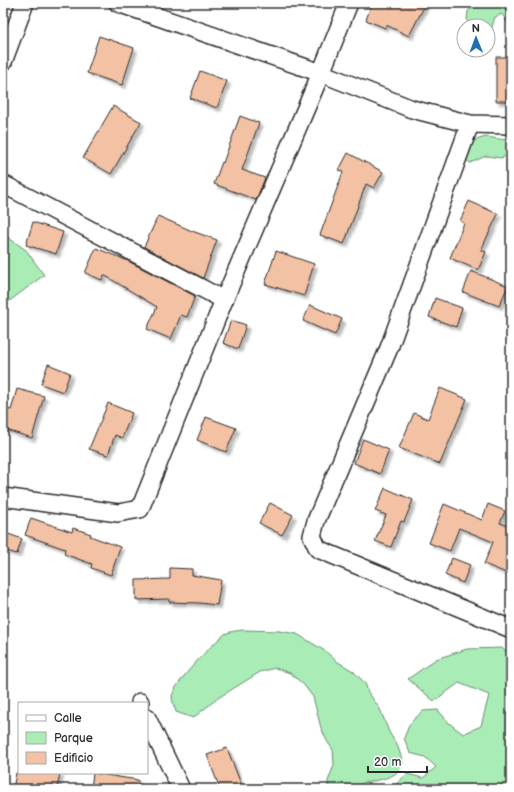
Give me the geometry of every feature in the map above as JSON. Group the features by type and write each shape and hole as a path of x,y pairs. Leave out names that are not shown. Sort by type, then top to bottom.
{"street":[{"path":"3,62 25,3"},
{"path":"118,3 321,73 412,109 470,124 511,125"},
{"path":"3,497 118,513 140,509 224,300 321,73 349,3"},
{"path":"470,124 389,348 316,521 312,536 318,549 511,629"},
{"path":"3,184 224,300"},
{"path":"148,720 181,789"}],"green space":[{"path":"487,3 510,3 508,15 511,19 511,28 502,14 495,18 467,18 468,11 471,8 479,7"},
{"path":"486,137 511,140 511,154 501,158 486,156 470,163 464,158 469,142"},
{"path":"3,234 26,250 44,275 3,306"},
{"path":"243,630 279,631 297,634 325,651 338,662 353,671 365,683 368,692 380,709 389,732 398,747 403,763 398,772 386,778 362,783 356,789 328,789 328,781 334,765 333,750 321,728 313,697 303,684 290,673 275,668 260,672 218,698 193,718 176,712 172,697 174,691 186,673 212,645 225,634"},
{"path":"502,648 511,656 511,789 380,789 395,785 407,774 423,778 436,767 425,757 410,753 404,738 410,723 423,711 438,710 449,723 463,734 481,726 489,695 459,683 434,701 408,679 436,659 467,649"}],"building":[{"path":"372,3 426,3 409,36 386,25 385,28 366,20"},
{"path":"99,36 134,48 122,85 87,73"},
{"path":"511,57 511,101 496,101 496,58"},
{"path":"200,71 227,81 217,108 190,98"},
{"path":"113,106 141,122 111,174 83,158"},
{"path":"240,116 259,123 242,170 265,178 256,200 214,184"},
{"path":"348,153 383,172 374,188 366,184 344,244 320,235 343,172 339,170"},
{"path":"469,201 498,214 481,250 486,252 478,270 450,258 464,223 460,221"},
{"path":"158,216 217,240 203,278 144,247"},
{"path":"33,222 63,232 56,254 26,245"},
{"path":"96,248 128,261 195,296 187,317 181,315 171,339 147,329 157,307 104,275 102,280 85,273"},
{"path":"276,251 314,264 304,296 265,284"},
{"path":"471,271 508,286 499,306 463,292"},
{"path":"435,298 462,308 456,327 429,317"},
{"path":"310,305 342,319 335,335 303,321"},
{"path":"231,320 246,325 238,349 223,343"},
{"path":"48,364 70,373 63,392 41,384"},
{"path":"440,388 467,399 440,464 399,448 414,413 428,419"},
{"path":"17,389 44,396 32,438 3,429 3,408 11,410"},
{"path":"108,403 132,413 122,438 115,435 108,455 89,449"},
{"path":"206,417 236,428 226,452 197,440"},
{"path":"363,439 389,450 380,474 354,463"},
{"path":"385,488 413,500 404,522 401,521 391,547 375,541 386,515 375,511"},
{"path":"270,503 293,515 282,535 259,523"},
{"path":"444,504 482,520 488,504 505,511 500,523 511,527 511,575 484,564 493,542 459,528 450,551 429,543"},
{"path":"31,518 72,532 73,528 120,547 111,575 91,568 92,564 64,554 65,549 25,535"},
{"path":"3,532 22,539 17,554 3,550"},
{"path":"452,558 470,565 463,583 445,575"},
{"path":"170,568 192,569 192,575 221,580 217,605 169,602 169,599 136,600 136,580 170,579"},
{"path":"227,748 243,789 220,789 207,755"},
{"path":"16,773 60,774 57,789 13,789"},
{"path":"93,774 138,780 138,789 91,789"}]}
